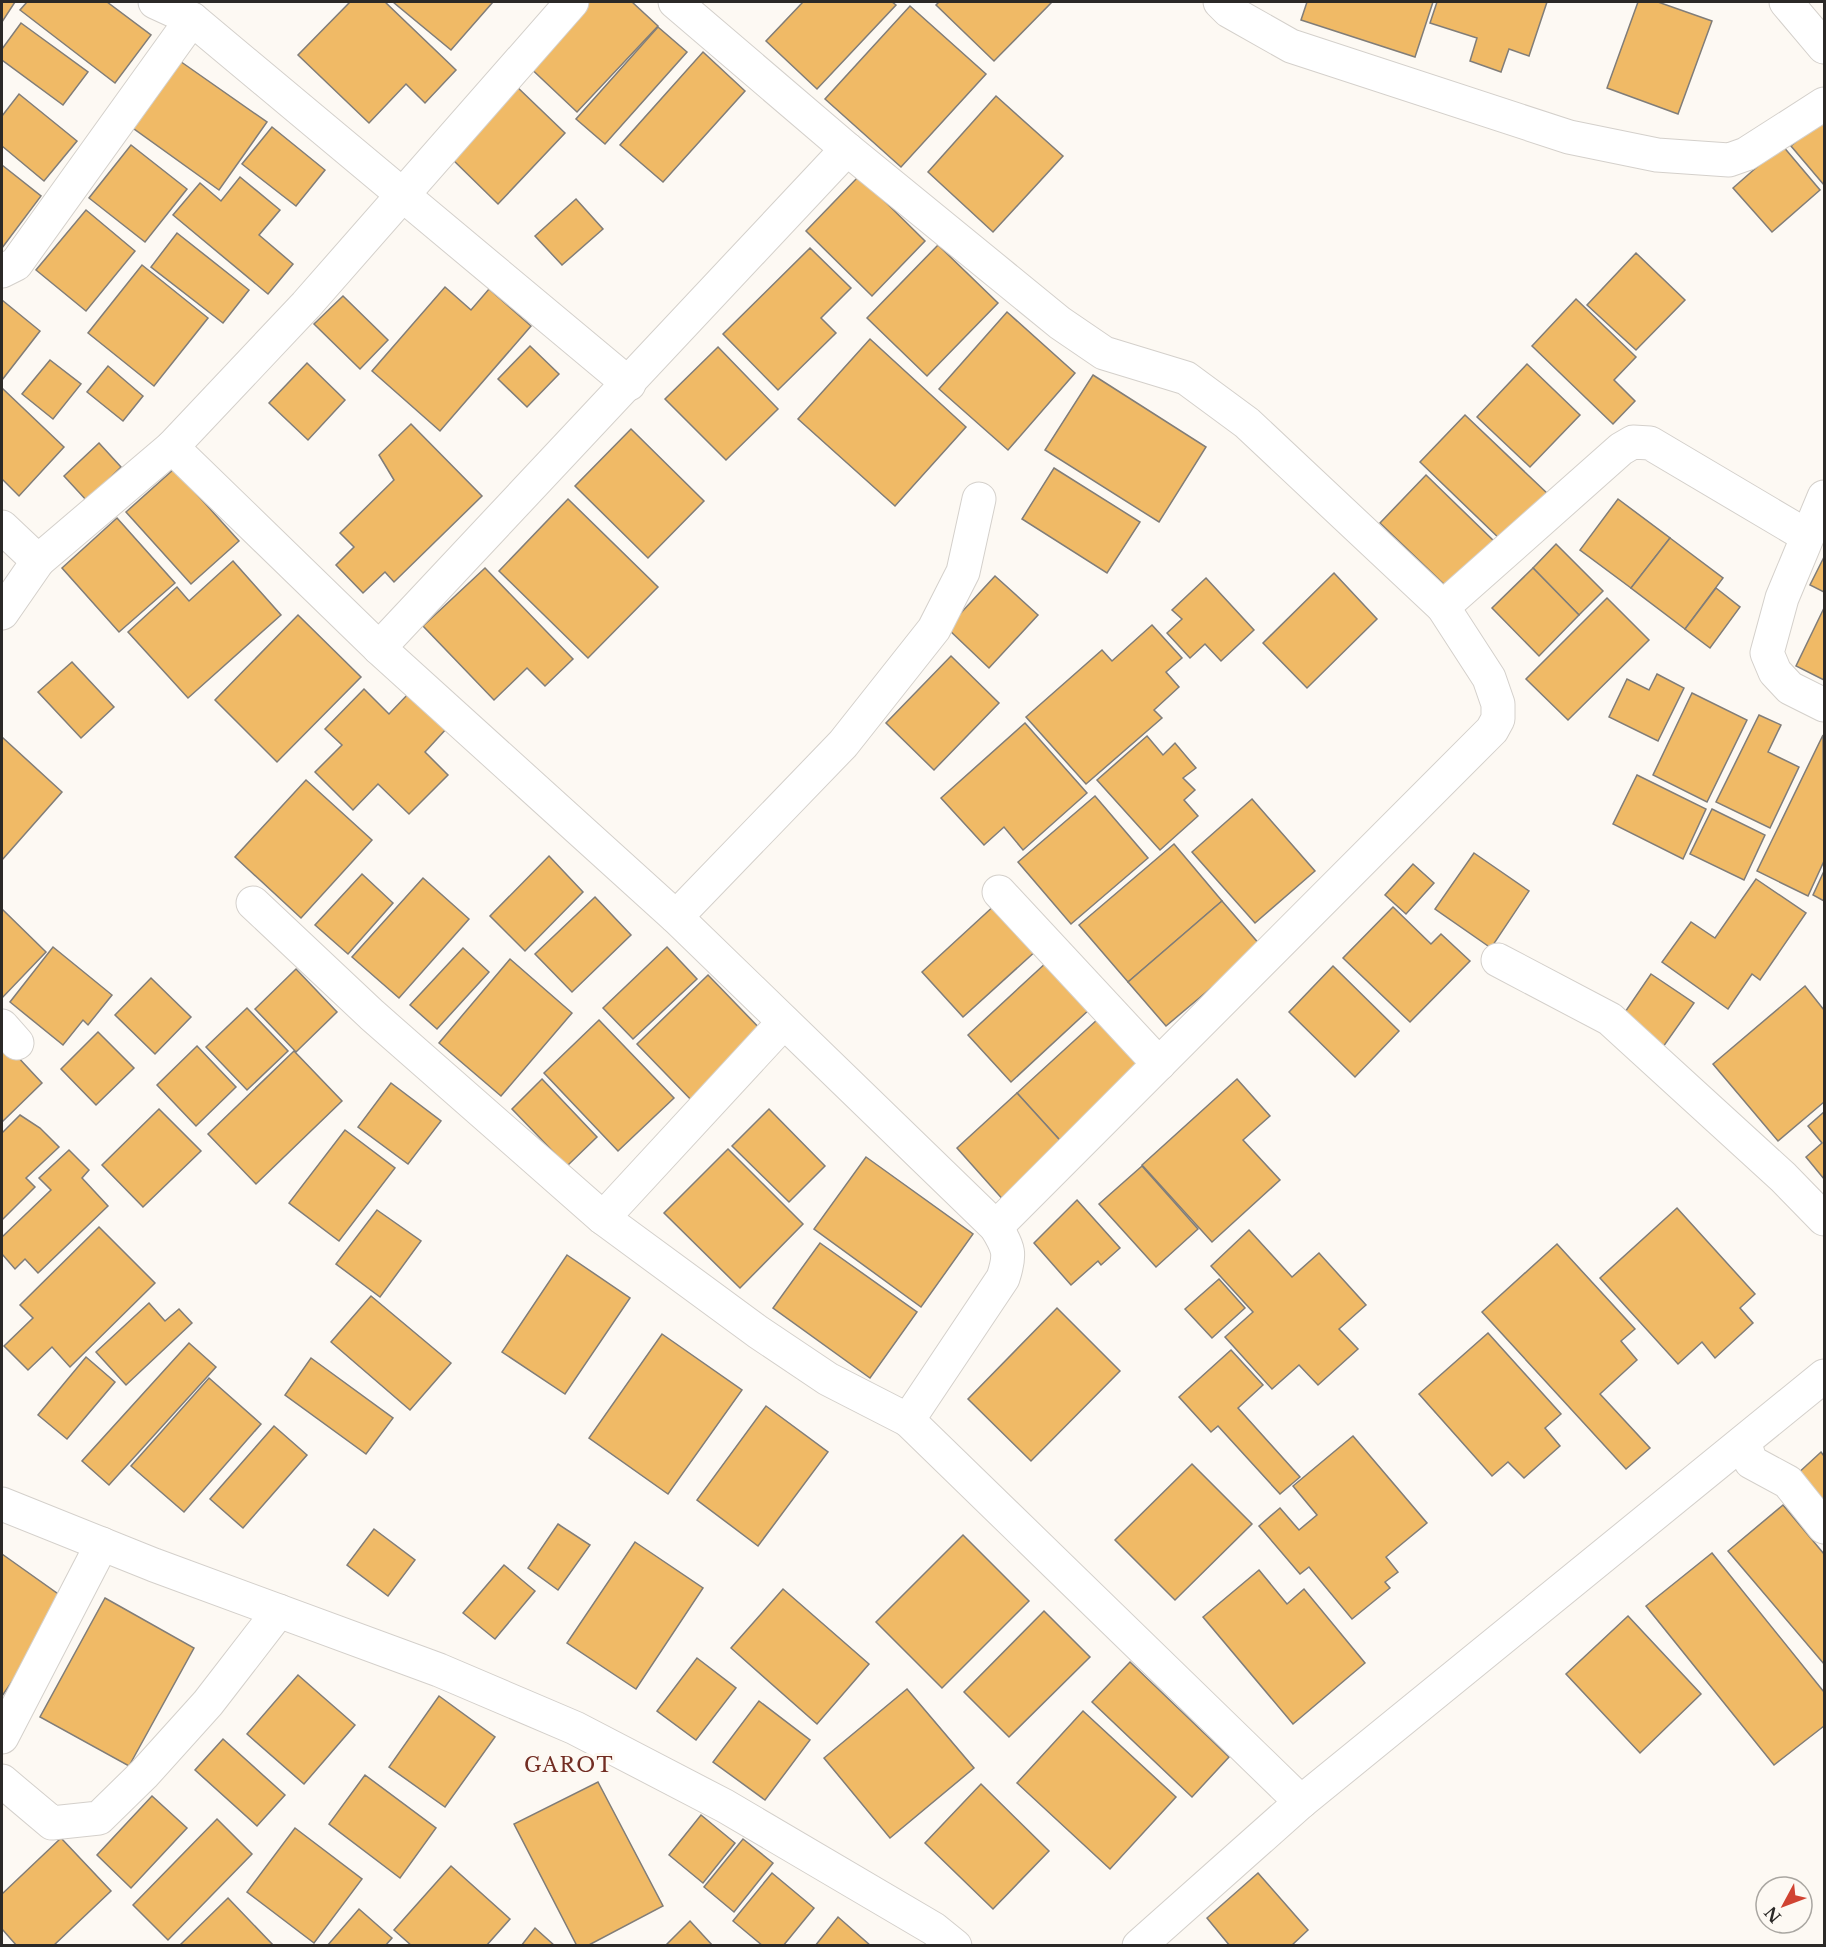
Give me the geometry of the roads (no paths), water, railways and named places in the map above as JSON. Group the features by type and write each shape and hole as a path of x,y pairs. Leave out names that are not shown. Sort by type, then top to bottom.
{"street":[{"path":"155,2 192,19 628,384"},
{"path":"2,613 38,561 172,447 306,305 572,2"},
{"path":"675,2 847,149 1060,323 1104,353 1186,378 1247,423 1443,607 1489,678 1498,704 1498,718 1492,730 996,1227"},
{"path":"1220,2 1229,11 1291,46 1569,137 1657,155 1729,160 1746,154 1824,104"},
{"path":"1786,2 1824,48"},
{"path":"2,271 16,264 192,19"},
{"path":"379,648 847,149"},
{"path":"1443,607 1621,449 1634,442 1650,443 1807,536"},
{"path":"172,447 379,648 676,917 996,1227 1009,1247 1008,1264 1003,1278 908,1420"},
{"path":"1824,497 1782,598 1767,653 1774,672 1791,688 1824,705"},
{"path":"676,917 843,744 934,629 963,572 979,499"},
{"path":"2,527 38,561"},
{"path":"999,892 1159,1064"},
{"path":"253,903 372,1016 603,1218 758,1332 819,1373 865,1400 908,1420 1301,1802"},
{"path":"1498,960 1610,1020 1784,1178 1824,1219"},
{"path":"603,1218 784,1022"},
{"path":"1139,1946 1301,1802 1748,1452 1824,1376"},
{"path":"1748,1452 1788,1482 1824,1527"},
{"path":"2,1504 102,1544 439,1670 575,1728 725,1806 934,1929 955,1946"},
{"path":"2,1737 102,1544"},
{"path":"2,1781 52,1823 99,1818 144,1774 208,1703 279,1611"}],"district":[{"name":"GAROT","path":"569,1765"}]}
